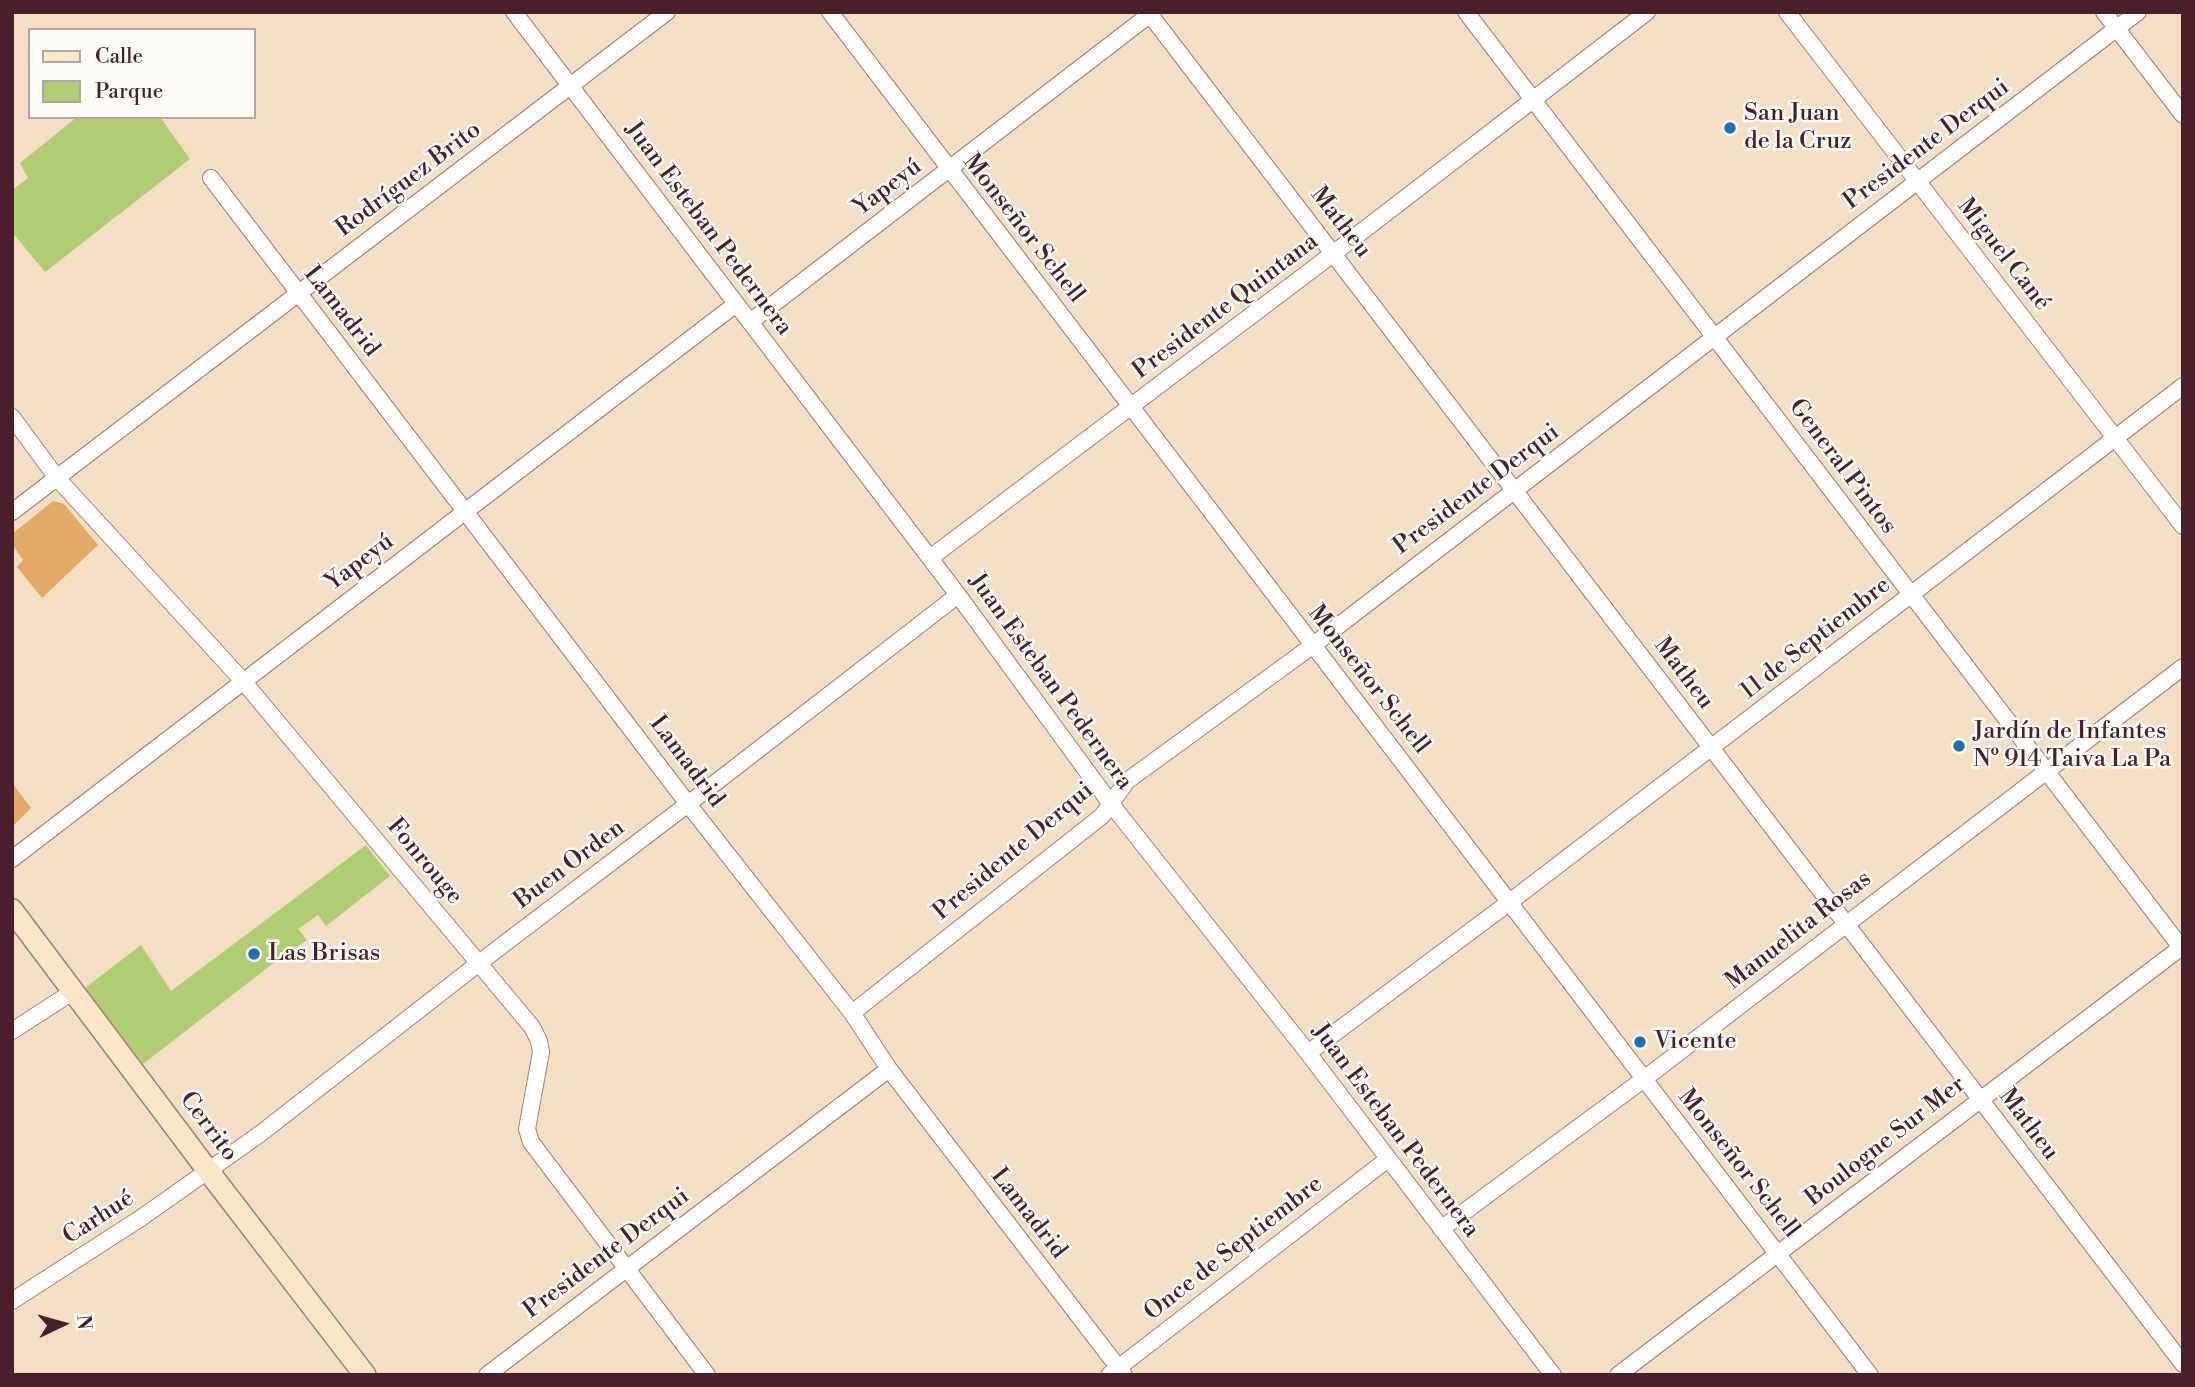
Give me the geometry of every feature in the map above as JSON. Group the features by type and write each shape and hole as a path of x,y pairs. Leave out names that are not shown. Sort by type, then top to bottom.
{"main road":[{"name":"Cerrito","path":"12,910 365,1375"}],"street":[{"name":"Juan Esteban Pedernera","path":"514,12 958,595 1111,804 1308,1053 1553,1375"},
{"name":"Rodríguez Brito","path":"12,512 667,12"},
{"name":"Monseñor Schell","path":"830,12 1312,646 1511,901 1870,1375"},
{"name":"General Pintos","path":"1466,12 2182,948"},
{"name":"Presidente Quintana","path":"930,558 1132,407 1647,12"},
{"name":"Miguel Cané","path":"1787,12 2183,526"},
{"path":"2104,12 2183,115"},
{"name":"Presidente Derqui","path":"852,1013 1102,816 1127,781 1312,646 2138,12"},
{"name":"Yapeyú","path":"750,322 1150,13"},
{"name":"Matheu","path":"1150,13 2183,1364"},
{"name":"Lamadrid","path":"211,178 688,804 852,1013 889,1069 1117,1372"},
{"name":"Yapeyú","path":"12,859 736,304"},
{"name":"11 de Septiembre","path":"1308,1053 1511,901 2183,386"},
{"name":"Fonrouge","path":"12,417 57,478 243,681 532,1027 541,1052 527,1129 531,1142 707,1375"},
{"name":"Buen Orden","path":"209,1172 958,595"},
{"name":"Manuelita Rosas","path":"1441,1229 1644,1079 2183,667"},
{"name":"Boulogne Sur Mer","path":"1618,1375 2182,948"},
{"path":"12,1031 74,991"},
{"name":"Presidente Derqui","path":"487,1375 889,1069"},
{"name":"Once de Septiembre","path":"1117,1372 1388,1159"},
{"name":"Carhué","path":"12,1301 209,1172"}],"green space":[{"path":"75,119 161,119 190,159 45,272 12,232 12,190 28,178 20,163"},
{"name":"Las Brisas","path":"366,845 390,876 326,926 318,915 298,929 307,940 143,1064 85,988 141,945 171,991"}],"building":[{"path":"53,501 64,504 98,545 42,598 17,567 23,560 12,544 12,534"},
{"path":"12,783 31,808 12,827"}],"place":[{"name":"San Juan de la Cruz","path":"1730,128"},
{"name":"Jardín de Infantes Nº 914 Taiva La Pa","path":"1959,746"},
{"name":"Las Brisas","path":"254,954"},
{"name":"Vicente","path":"1640,1042"}]}
